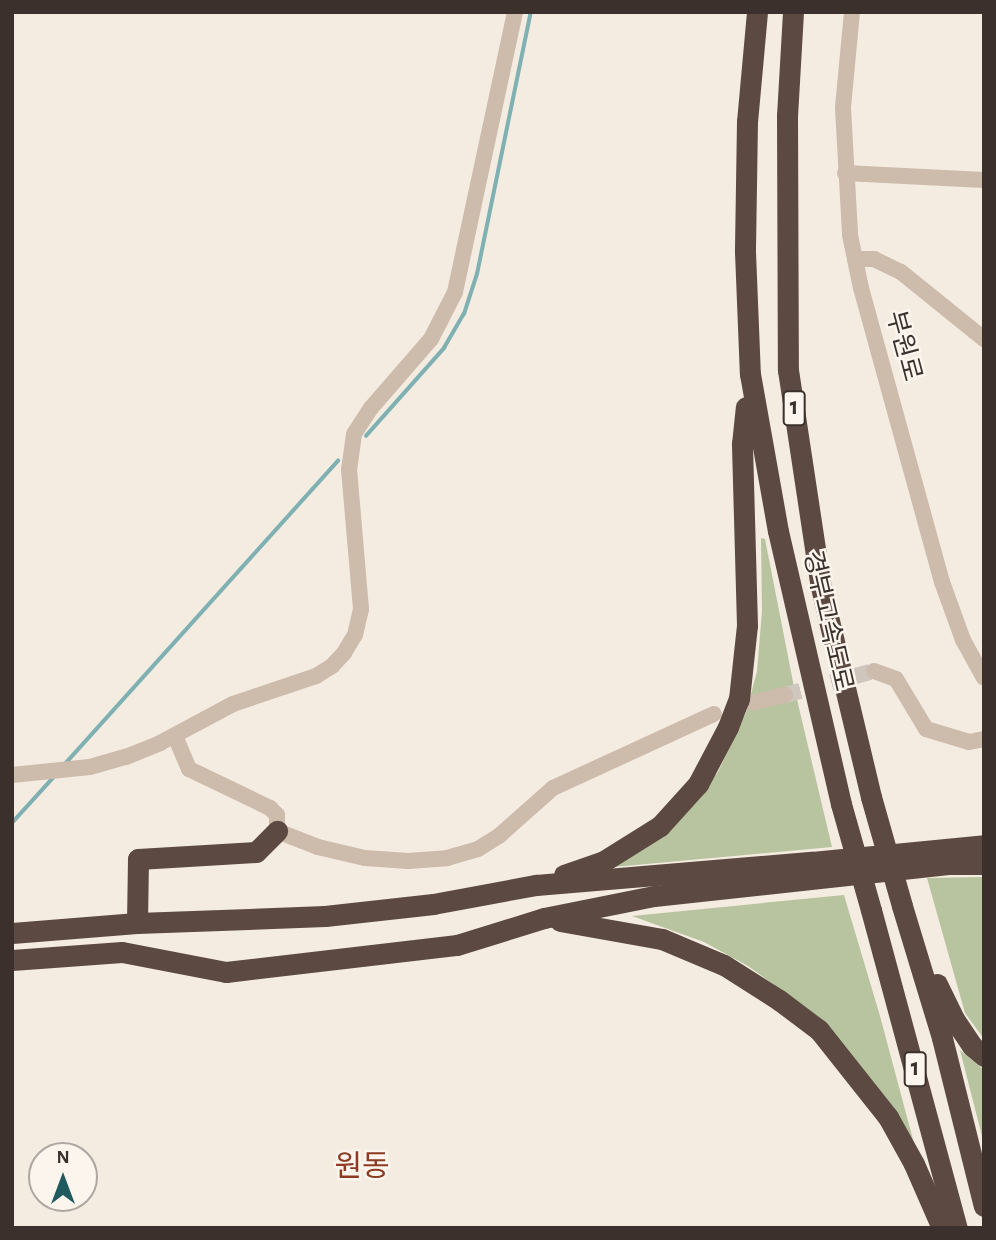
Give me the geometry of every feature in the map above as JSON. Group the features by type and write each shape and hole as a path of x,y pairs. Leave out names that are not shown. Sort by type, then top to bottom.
{"highway":[{"name":"경부고속도로","path":"757,12 747,121 745,251 750,374 758,434 841,804 957,1228"},
{"name":"경부고속도로","path":"793,12 787,115 788,370 821,587 871,797 942,1038 984,1206"},
{"path":"536,885 604,861 660,826 698,784 721,720 745,701 747,625 742,444 750,374"},
{"path":"137,923 138,859 256,852 278,831"},
{"path":"12,920 22,932 137,923 325,916 432,904 536,885 984,845"},
{"path":"12,960 122,952 226,972 457,945 544,918 654,896 950,864 984,864"},
{"path":"902,906 954,1019 972,1046 984,1056"},
{"path":"544,918 662,939 724,965 779,1000 819,1030 888,1117 914,1164 942,1228"}],"street":[{"path":"12,775 60,770 126,757 176,736 233,704 316,676 332,666 355,635 361,609 361,589 349,470 354,434 371,408 431,339 455,292 515,12"},
{"name":"부원로","path":"852,12 843,108 845,173 856,259 942,582 963,640 984,678"},
{"path":"845,173 984,180"},
{"path":"856,259 874,259 901,272 984,339"},
{"path":"874,671 896,679 926,729 969,742 984,739"},
{"path":"745,701 785,695"},
{"path":"176,736 189,769 270,808 276,815 278,831 318,847 365,858 408,861 468,852 499,835 553,788 721,720"}],"green space":[{"path":"761,538 765,539 794,687 832,847 614,867 676,824 718,772 746,713 757,671 762,611"},
{"path":"984,877 984,1039 965,1013 927,878"},
{"path":"844,895 915,1147 795,1000 748,966 704,942 632,916"},
{"path":"960,1050 984,1070 984,1144"}],"waterway":[{"path":"366,436 444,348 464,314 477,274 531,12"},
{"path":"65,764 338,461"},
{"path":"12,823 53,778"}],"tunnel":[{"path":"785,695 874,671"}],"district":[{"name":"원동","path":"362,1167"}]}
